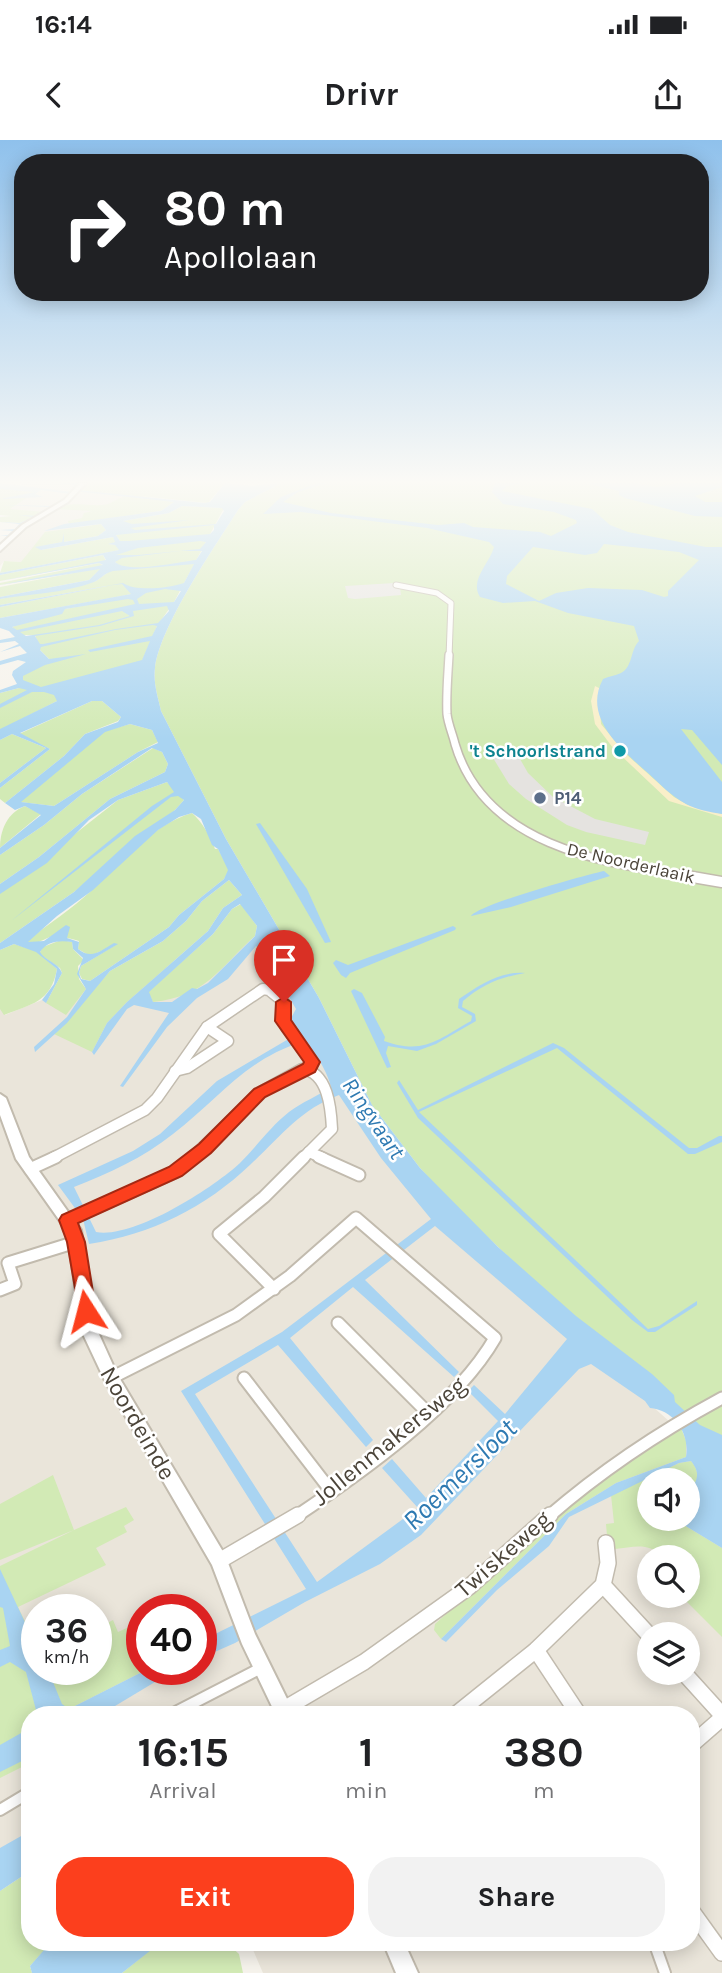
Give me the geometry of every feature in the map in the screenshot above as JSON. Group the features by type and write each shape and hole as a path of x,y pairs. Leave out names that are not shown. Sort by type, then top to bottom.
{"street":[{"name":"De Noorderlaaik","path":"396,585 437,593 451,603 447,715 449,729 452,745 464,773 487,804 522,830 576,853 722,882"},
{"path":"30,1169 145,1110 158,1098 207,1027 263,989 269,990 284,1002 283,1021 312,1062 309,1068 259,1093 205,1148 175,1172 78,1216"},
{"path":"175,1071 187,1068 228,1041 207,1027"},
{"path":"274,1289 219,1234 264,1197 332,1129 324,1088 314,1070 309,1068"},
{"name":"Noordeinde","path":"0,1098 18,1148 30,1169 78,1216 76,1242 90,1332 111,1378 219,1561 247,1638 262,1667"},
{"path":"309,1152 359,1175"},
{"name":"Jollenmakersweg","path":"111,1378 217,1326 274,1289 356,1217 495,1338 492,1349 476,1368 429,1415 331,1491 282,1525 219,1561"},
{"path":"0,1290 15,1284 8,1263 76,1242"},
{"path":"338,1323 429,1415"},
{"path":"244,1378 331,1491"},
{"name":"Twiskeweg","path":"294,1706 363,1662 469,1587 573,1492 667,1428 722,1398"},
{"path":"465,1706 536,1650 603,1585 608,1563 606,1543"},
{"path":"603,1585 637,1622"},
{"path":"536,1650 573,1706"},
{"path":"187,1706 262,1667 282,1706"},
{"path":"694,1685 722,1717 700,1737"},
{"path":"0,1810 21,1797"},
{"path":"700,1922 722,1953"},
{"path":"397,1951 407,1973"},
{"path":"657,1951 665,1973"}],"shaded area":[{"path":"395,583 400,587 401,595 355,599 348,598 345,586"},
{"name":"P14","path":"516,752 528,773 553,797 595,819 649,832 645,845 567,825 526,799 509,784 490,753"},
{"path":"262,937 458,1234 705,1453 722,1474 722,1973 263,1973 253,1951 700,1951 700,1706 46,1706 38,1685 112,1685 112,1594 21,1594 21,1638 0,1581 0,1005 5,1015 42,1000"},
{"path":"21,1740 21,1848 0,1862 0,1751"}],"green space":[{"path":"1,569 23,569 0,573"},
{"path":"33,569 66,569 0,581 0,575"},
{"path":"72,569 101,569 89,580 0,597 0,587 89,570 0,583"},
{"path":"113,569 192,569 174,602 157,626 139,668 142,692 132,692 117,679 106,676 80,684 57,701 0,730 0,693 19,688 23,675 49,659 40,650 35,635 22,635 12,627 65,609 144,594 130,590 131,594 122,596 0,618 0,607 112,585 0,605 0,599 96,581"},
{"path":"201,569 722,569 722,1459 458,1209 420,1168 372,1105 319,998 226,839 161,711 155,685 155,668 159,651 177,610"},
{"path":"92,701 102,701 121,717 118,721 85,734 64,756 5,803 0,799 0,788 50,749 19,734"},
{"path":"130,724 152,730 158,742 54,806 20,802 105,731"},
{"path":"12,734 46,748 0,783 0,740"},
{"path":"153,748 162,752 168,764 165,772 110,799 39,857 0,884 0,855 44,825 82,794"},
{"path":"167,782 184,800 175,810 74,892 0,943 0,893 118,800"},
{"path":"25,806 41,814 0,848 6,823 14,813"},
{"path":"192,813 205,829 215,849 218,849 229,870 224,879 179,915 169,927 90,981 82,979 79,973 81,966 117,944 90,956 78,949 79,941 64,937 53,936 34,943 27,941 84,898 150,836 163,826"},
{"path":"229,880 242,895 223,908 208,931 127,1002 107,1023 92,1052 54,1034 110,971 163,941 186,921 202,901"},
{"path":"241,904 257,926 255,936 221,970 199,987 187,994 153,1002 148,992 213,934 232,909"},
{"path":"61,940 72,942 73,949 84,960 78,966 79,979 86,989 66,1015 46,1003 62,973 60,968 42,956 57,969 50,989 39,1000 4,1015 0,1009 0,950 14,944 40,952 43,947"},
{"path":"680,1425 686,1441 686,1457 656,1468 637,1468 637,1475 616,1483 566,1514 441,1639 434,1630 435,1624 590,1485"},
{"path":"691,1461 695,1468 668,1468"},
{"path":"53,1475 74,1530 0,1560 0,1504"},
{"path":"637,1483 637,1531 694,1531 722,1548 722,1637 693,1608 700,1608 700,1545 637,1545 637,1547 615,1549 614,1539 607,1536 606,1524 614,1523 611,1495"},
{"path":"126,1507 134,1520 124,1526 127,1532 96,1548 106,1565 45,1594 21,1594 21,1606 18,1607 21,1613 21,1685 112,1685 113,1620 118,1632 126,1628 126,1680 75,1706 21,1706 21,1768 0,1778 0,1566"},
{"path":"21,1877 21,1951 44,1951 30,1966 32,1973 0,1973 0,1891"},
{"path":"149,1951 236,1951 239,1954 243,1973 122,1973"}],"sand":[{"name":"'t Schoorlstrand","path":"595,686 599,688 601,724 626,754 674,797 688,805 722,814 722,817 669,801 613,748 595,724 591,701"}],"water":[{"path":"33,569 0,575 0,573"},
{"path":"63,569 69,569 0,581"},
{"path":"85,569 141,569 113,571 94,582 71,589 0,599 89,580 100,569 0,585"},
{"path":"192,569 201,569 177,610 159,651 155,685 161,711 226,839 319,998 372,1105 420,1168 498,1247 576,1316 652,1374 674,1395 675,1402 700,1425 722,1435 722,1548 694,1531 700,1531 700,1468 695,1468 691,1461 669,1468 656,1468 686,1457 687,1448 679,1424 666,1413 650,1408 645,1401 591,1364 579,1369 421,1535 380,1564 217,1651 217,1633 306,1589 181,1391 282,1332 431,1219 381,1158 339,1095 302,1116 215,1194 156,1226 89,1244 83,1219 58,1185 133,1151 160,1134 217,1081 297,1034 290,1020 296,1009 262,950 256,946 228,979 197,998 167,1027 123,1087 120,1086 169,1013 134,1005 127,1009 94,1055 92,1052 107,1023 127,1002 208,931 223,908 242,895 229,880 202,901 186,921 163,941 110,971 67,1023 35,1052 34,1047 67,1017 86,989 77,974 83,958 73,949 72,942 54,942 43,948 40,952 42,955 58,966 62,973 46,1003 42,1000 54,984 57,969 36,952 14,944 0,950 0,943 74,892 135,836 175,810 184,800 178,796 171,797 11,921 152,806 174,792 167,782 118,800 89,820 47,863 0,894 0,884 39,857 110,799 165,772 168,764 162,752 152,748 82,794 44,825 0,855 0,848 41,815 25,806 15,810 5,803 64,756 85,734 118,722 121,717 102,701 92,701 20,733 50,749 0,788 0,783 46,748 12,734 0,740 0,729 57,701 54,695 32,692 0,708 0,704 27,690 19,688 0,693 0,690 17,684 12,675 13,671 26,662 18,660 0,665 0,661 27,653 20,646 0,652 19,644 15,641 0,643 0,640 15,637 0,628 0,618 131,594 122,584 0,605 123,583 144,588 184,583","holes":["165,589 181,591 174,602 139,604 137,599 146,593","128,599 135,604 17,630 12,627 62,614 65,609","167,606 169,611 158,623 43,644 40,644 35,636 100,626 134,616 133,611","122,611 130,616 99,625 26,636 20,632","157,626 152,636 88,650 90,652 150,641 142,660 41,687 23,680 23,676 45,665 86,654 49,659 40,650 41,647 115,630","130,724 152,730 158,743 138,752 54,806 21,802 105,732","192,813 201,819 212,845 218,849 228,870 224,879 179,915 169,927 90,981 81,979 81,966 118,944 114,943 96,953 88,954 78,949 79,942 67,938 70,927 66,925 44,941 28,942 57,916 93,890 158,830 179,817","240,904 257,926 255,936 208,983 197,989 192,988 172,1002 153,1002 149,992 213,934 232,909","302,1042 307,1045 320,1062 331,1087 289,1112 240,1163 193,1198 131,1228 96,1232 74,1187 125,1164 162,1143 248,1070 282,1050","435,1226 567,1339 505,1414 474,1385 468,1391 498,1421 426,1498 392,1459 382,1468 418,1508 317,1582 195,1394 278,1345 366,1447 373,1440 290,1338 353,1287 454,1377 459,1372 365,1280"]},
{"path":"484,569 514,569 507,576 506,584 539,601 556,593 588,588 642,590 664,597 668,596 668,591 690,569 722,569 722,765 692,730 681,729 722,782 722,814 695,808 671,794 627,754 601,720 598,693 603,679 621,673 628,667 639,641 634,626 568,613 535,601 503,603 480,597 477,591"},
{"path":"260,823 307,889 331,942 325,943 256,824"},
{"path":"604,871 610,876 511,907 471,916 511,898"},
{"path":"453,926 455,930 350,973 346,978 333,963 336,960 348,965"},
{"path":"525,973 492,982 463,1001 462,1007 475,1014 476,1021 436,1044 417,1051 388,1046 386,1053 391,1067 387,1068 351,991 354,989 362,993 385,1037 384,1041 420,1046 471,1021 472,1016 458,1008 459,999 498,977"},
{"path":"553,1043 564,1048 689,1148 697,1148 719,1136 722,1136 722,1142 695,1154 688,1154 557,1048 419,1112 648,1329 659,1326 697,1301 697,1305 655,1332 648,1332 632,1320 418,1118 397,1083 399,1080 418,1110"},
{"path":"637,1475 637,1484 569,1517 549,1546 497,1590 446,1642 441,1639 566,1514 616,1483"},
{"path":"0,1569 21,1614 21,1669 10,1662 0,1667 0,1650 10,1646 3,1608 0,1607"},
{"path":"126,1680 126,1685 150,1685 115,1706 75,1706"},
{"path":"29,1685 54,1685 65,1706 35,1706"},
{"path":"21,1733 21,1762 0,1772 0,1745"},
{"path":"21,1836 21,1877 0,1891 0,1848"},
{"path":"43,1951 150,1951 122,1973 32,1973 30,1966"}],"place":[{"name":"'t Schoorlstrand","path":"620,751"},
{"name":"P14","path":"540,798"}],"route":[{"path":"86,1311 74,1230 68,1220 175,1172 205,1148 259,1093 312,1065 283,1021 284,1002"}],"water label":[{"name":"Ringvaart","path":"374,1118"},
{"name":"Roemersloot","path":"459,1474"}]}
